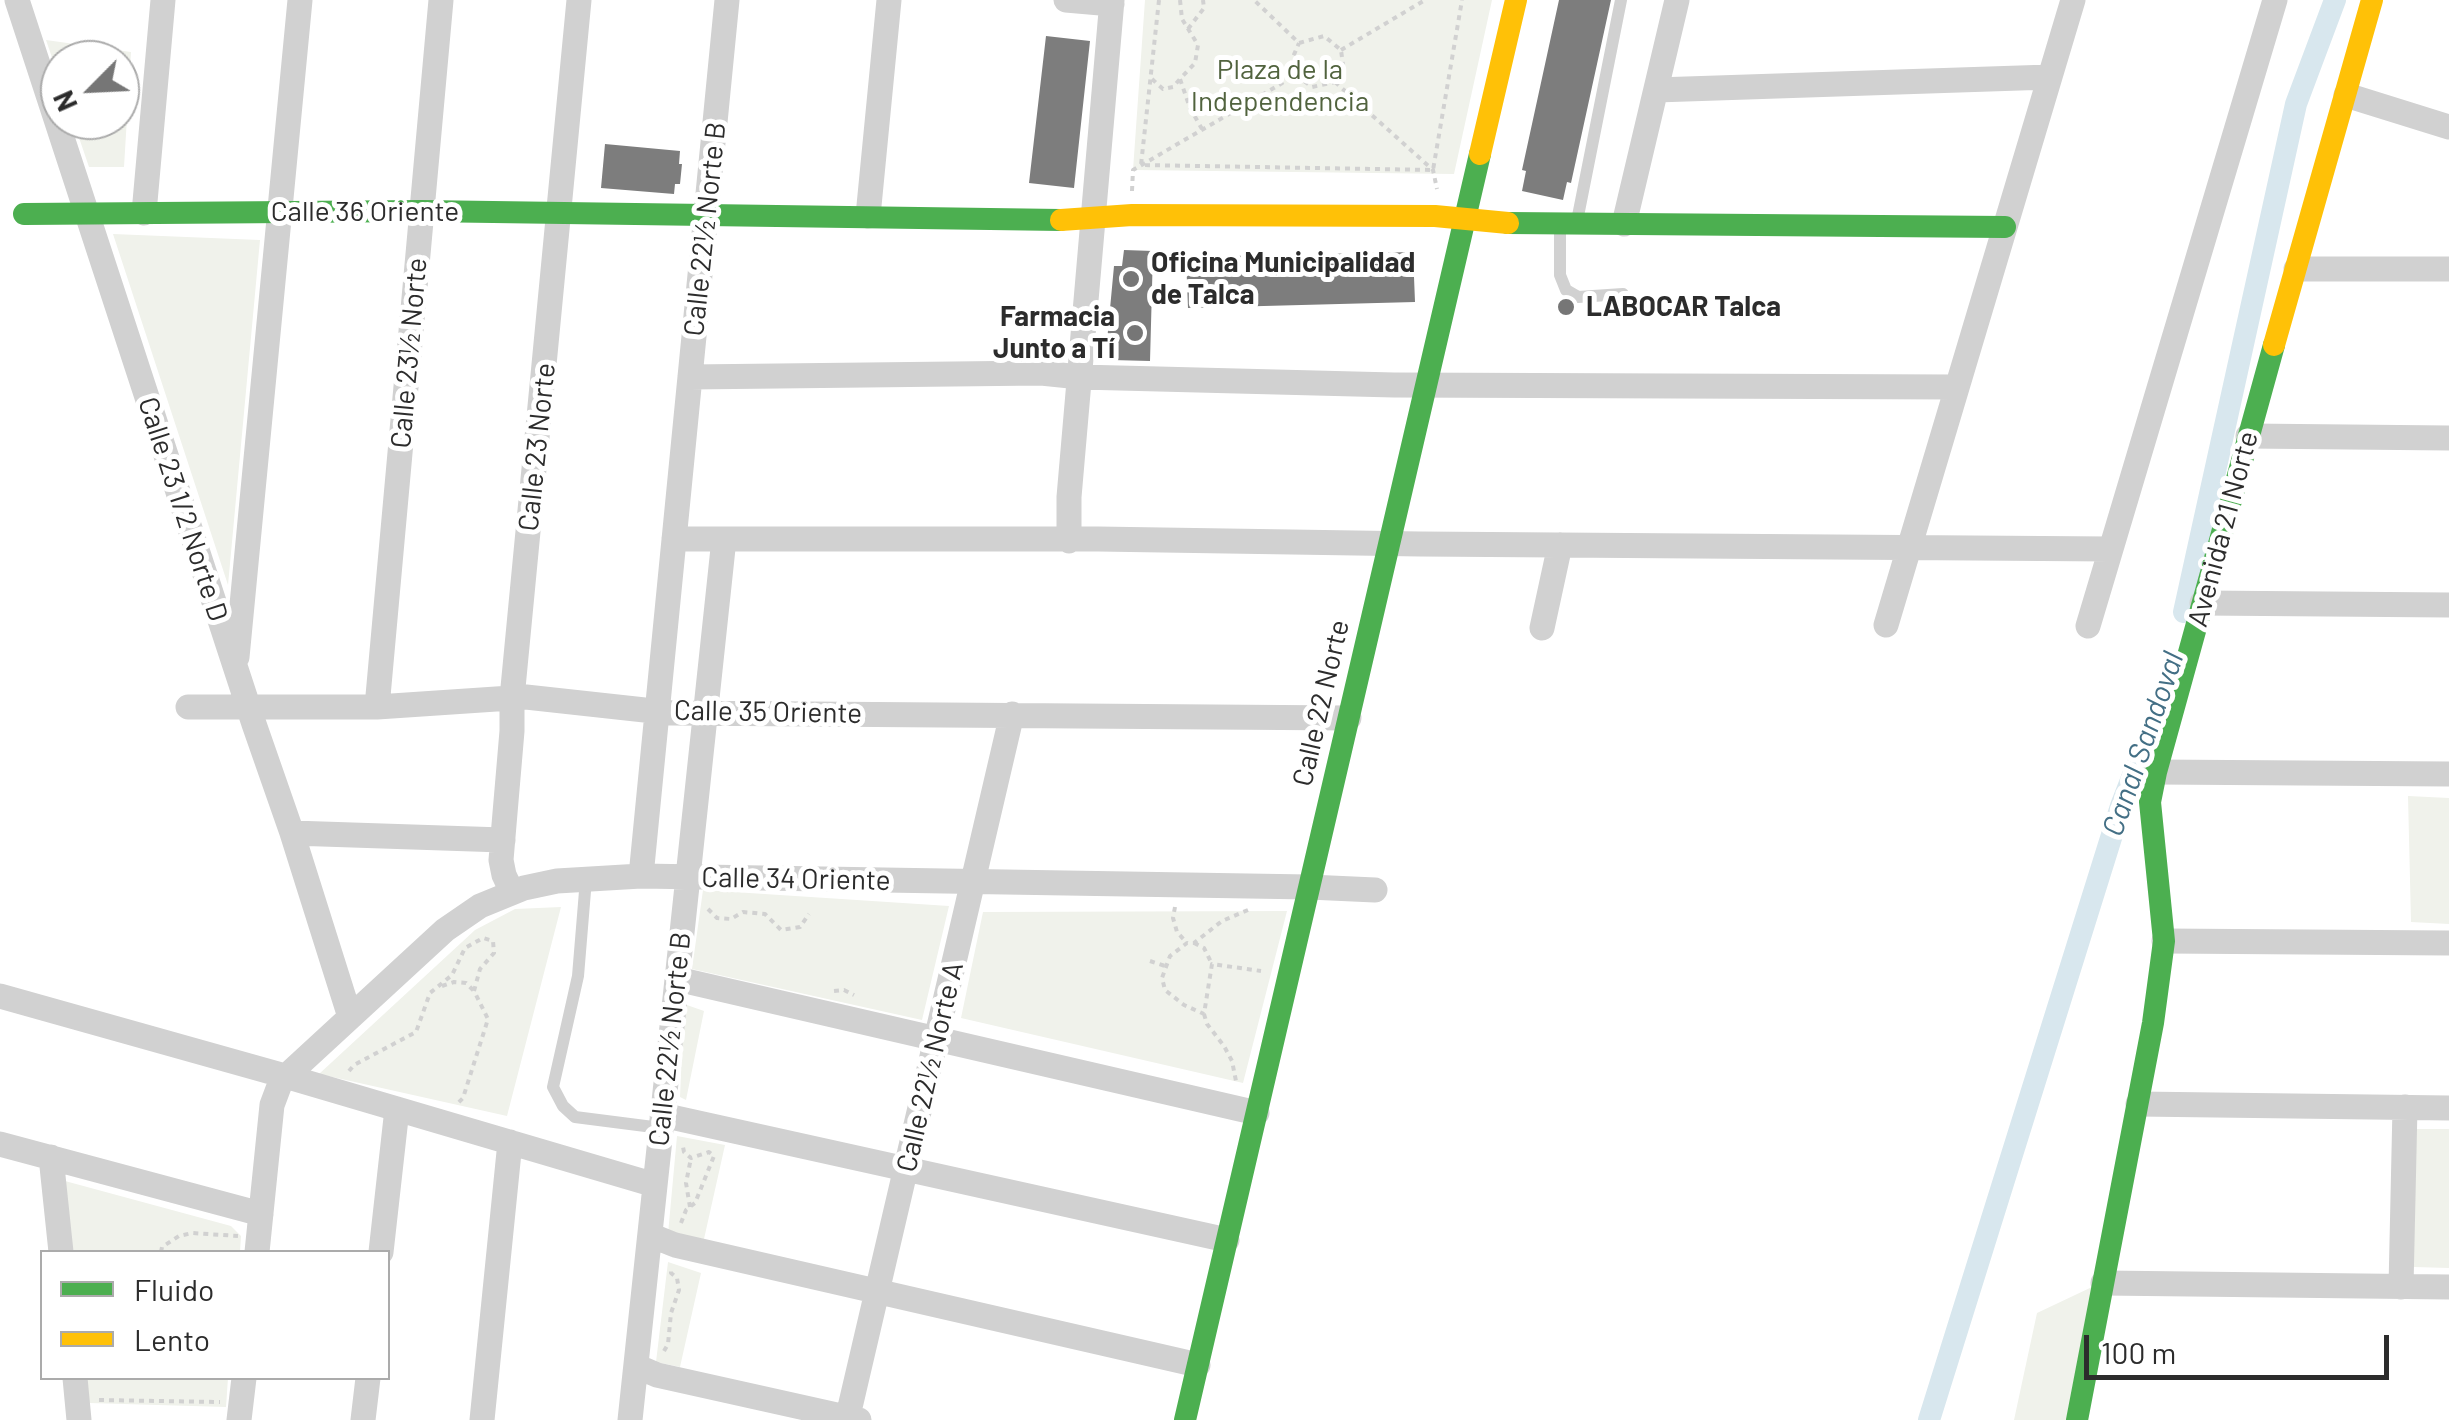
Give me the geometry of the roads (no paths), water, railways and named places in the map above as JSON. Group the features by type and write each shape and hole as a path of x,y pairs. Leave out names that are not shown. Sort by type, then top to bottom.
{"street":[{"path":"144,213 163,0"},
{"path":"236,670 300,0"},
{"name":"Calle 23½ Norte","path":"378,707 440,0"},
{"name":"Calle 23 Norte","path":"512,892 502,867 502,840 512,698 579,0"},
{"name":"Calle 22½ Norte B","path":"641,876 727,0"},
{"path":"868,216 889,0"},
{"path":"1066,0 1112,2 1069,541"},
{"name":"Calle 22 Norte","path":"1185,1420 1227,1240 1245,1110 1287,981 1516,0"},
{"path":"1624,224 1678,0"},
{"path":"1886,626 2073,0"},
{"path":"2088,626 2275,0"},
{"name":"Avenida 21 Norte","path":"2077,1420 2153,1023 2164,941 2150,802 2156,772 2372,0"},
{"name":"Calle 23 1/2 Norte D","path":"22,7 86,214 350,1017"},
{"path":"1656,90 2050,77"},
{"path":"2346,95 2449,127"},
{"name":"Calle 36 Oriente","path":"24,214 422,211 1056,220 1132,216 1435,216 1496,223 2006,226"},
{"path":"2296,269 2449,270"},
{"path":"690,377 1041,373 1426,385 1957,388"},
{"path":"2248,436 2449,438"},
{"path":"674,539 2110,549"},
{"name":"Calle 22½ Norte B","path":"630,1420 646,1370 650,1235 655,1185 670,1121 677,979 724,539"},
{"path":"1542,628 1560,546"},
{"path":"2202,603 2449,605"},
{"name":"Calle 35 Oriente","path":"188,706 378,707 512,698 705,712 1349,718"},
{"name":"Calle 22½ Norte A","path":"851,1419 1012,714"},
{"path":"2156,772 2449,774"},
{"path":"292,833 502,840"},
{"name":"Calle 34 Oriente","path":"285,1076 454,923 512,892 558,881 641,876 1375,890"},
{"path":"2164,941 2449,943"},
{"path":"677,979 1245,1110"},
{"path":"0,996 655,1185"},
{"path":"0,1144 51,1158 259,1233 272,1105 285,1076"},
{"path":"2138,1104 2449,1108"},
{"path":"2402,1287 2404,1107"},
{"path":"382,1250 397,1109"},
{"path":"670,1121 1227,1240"},
{"path":"482,1420 510,1142"},
{"path":"51,1158 62,1250"},
{"path":"650,1235 675,1245 1198,1365"},
{"path":"2102,1283 2449,1287"},
{"path":"646,1370 851,1419"},
{"path":"363,1420 368,1380"}],"lane":[{"path":"1621,0 1568,223 1560,275 1566,290 1578,296 1624,294"},
{"path":"586,880 578,976 553,1086 564,1106 576,1116 670,1121"}],"waterway":[{"name":"Canal Sandoval","path":"2184,612 2296,104 2335,0"},
{"name":"Canal Sandoval","path":"1929,1420 2121,806 2162,701"}],"place":[{"name":"Oficina Municipalidad de Talca","path":"1131,279"},
{"name":"LABOCAR Talca","path":"1566,307"},
{"name":"Farmacia Junto a Tí","path":"1135,333"}],"park label":[{"name":"Plaza de la Independencia","path":"1280,86"}]}
